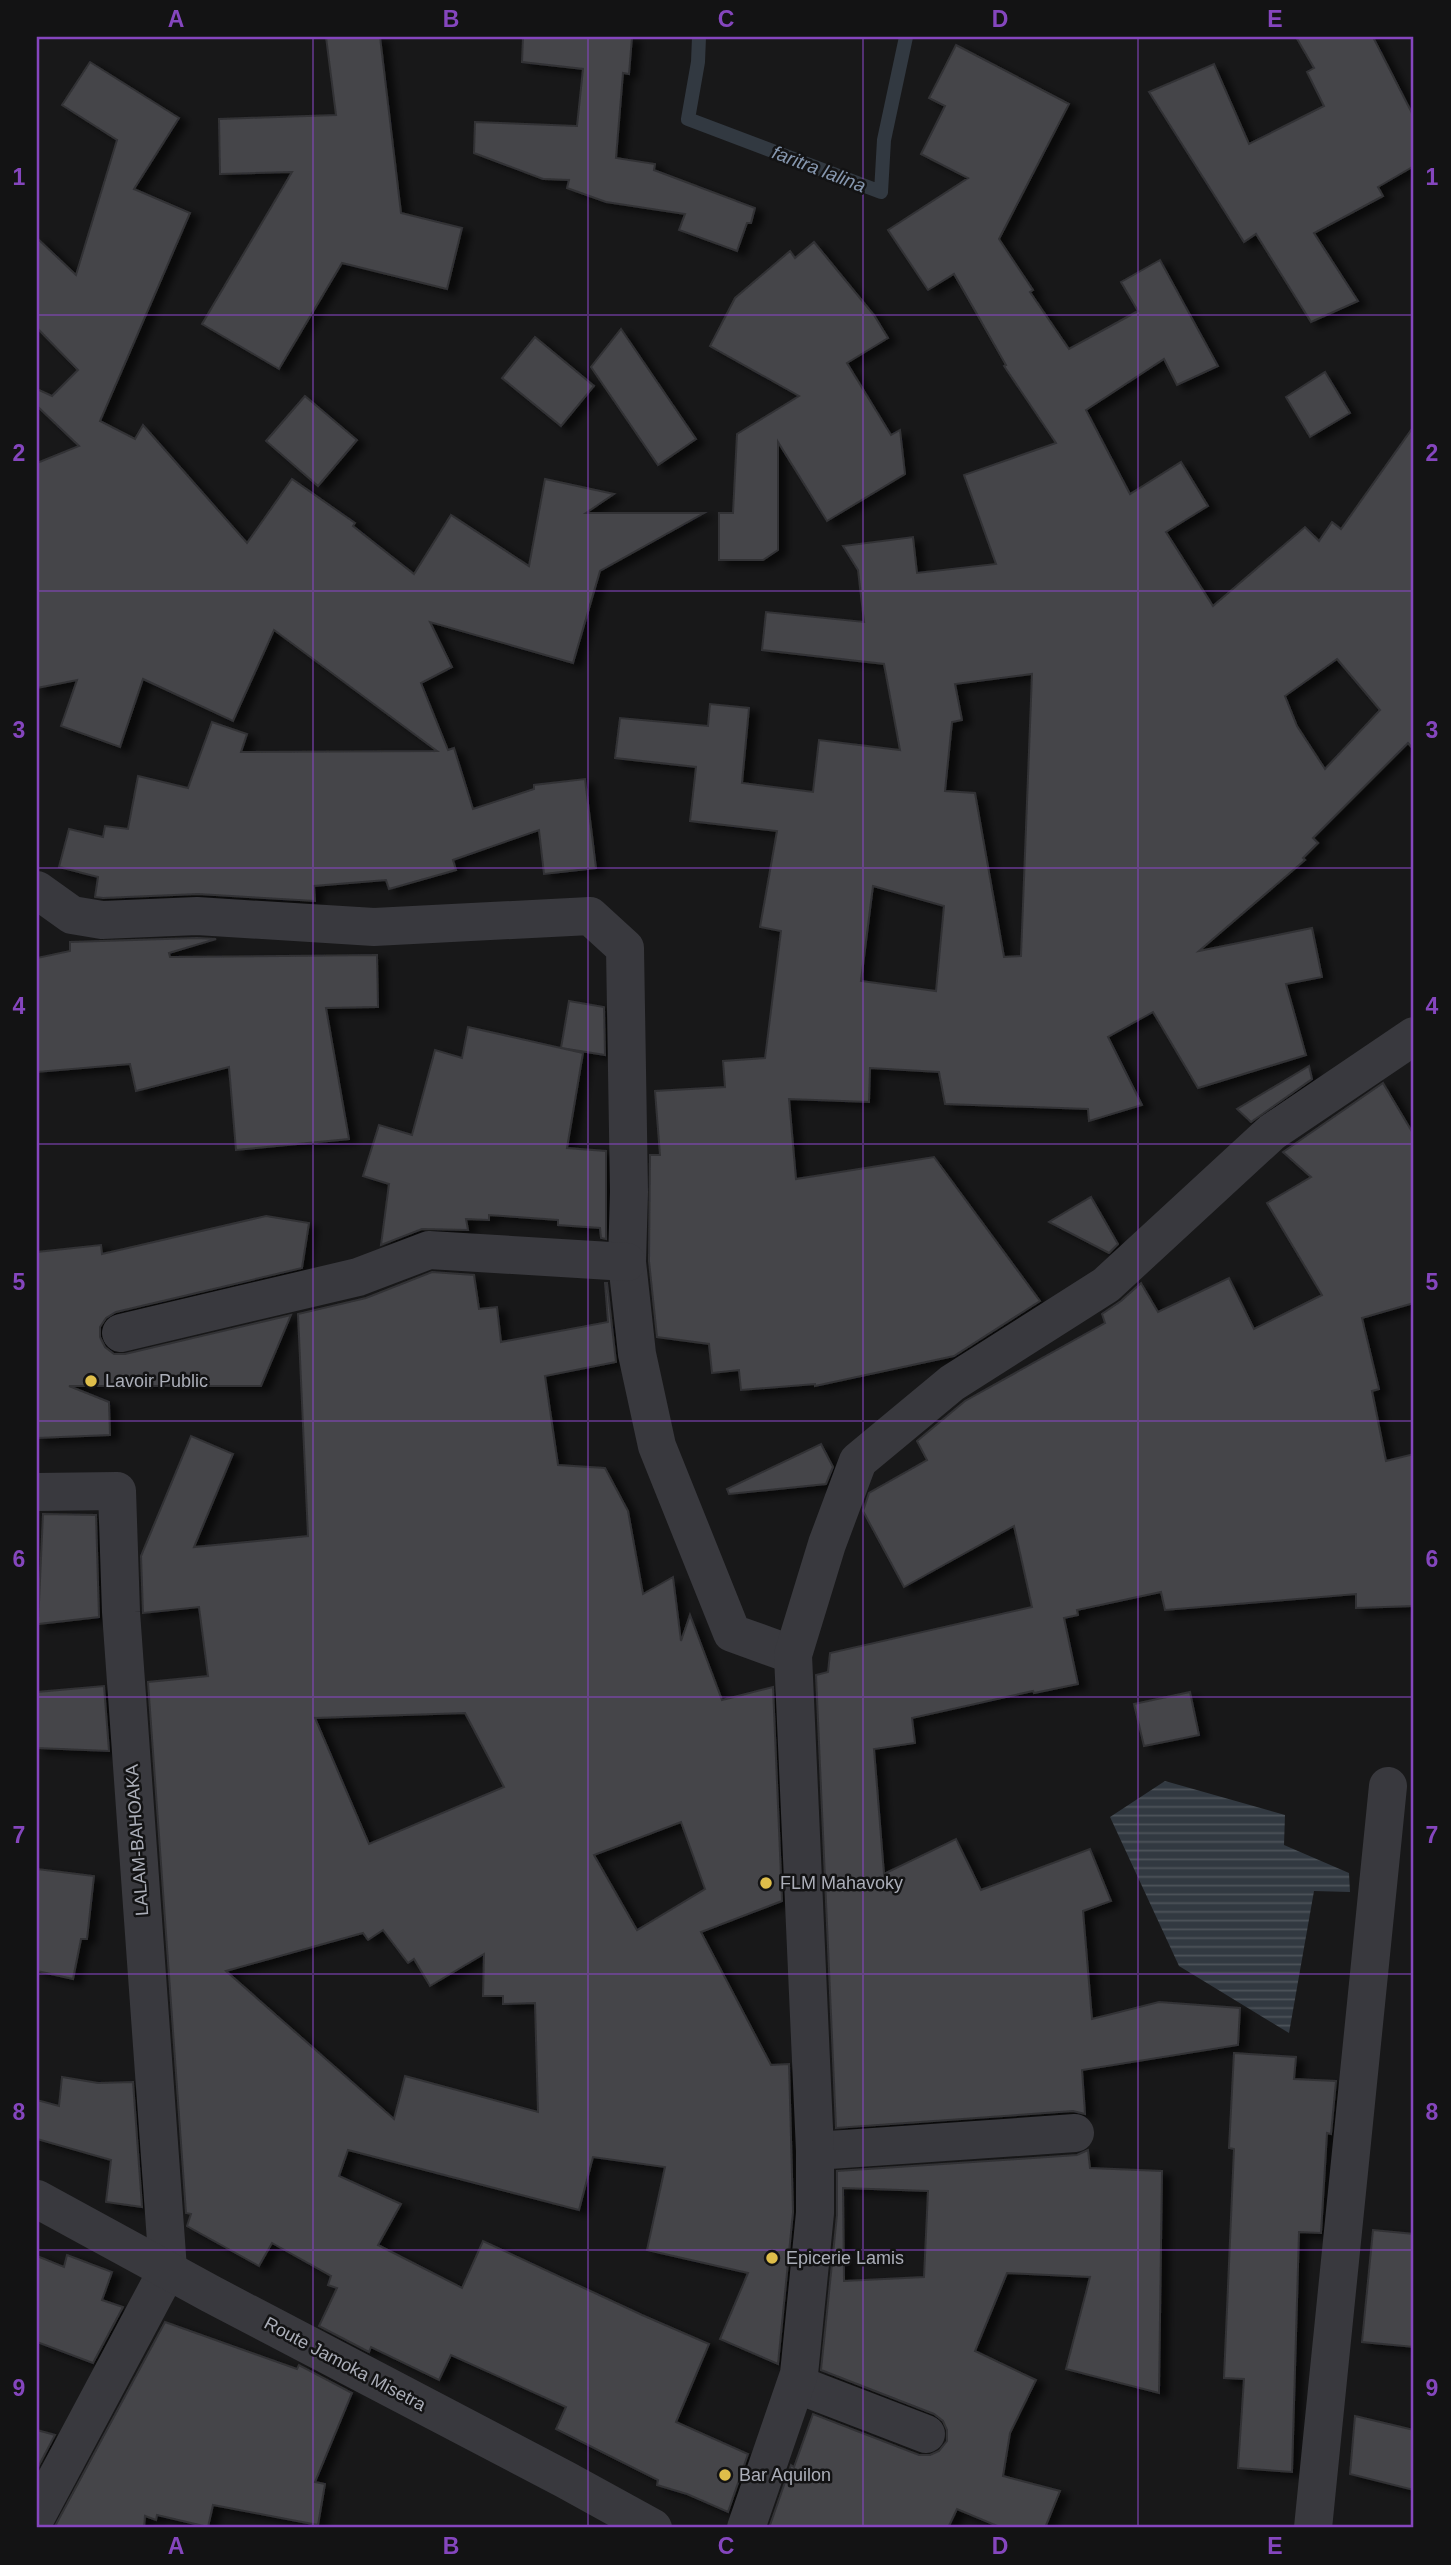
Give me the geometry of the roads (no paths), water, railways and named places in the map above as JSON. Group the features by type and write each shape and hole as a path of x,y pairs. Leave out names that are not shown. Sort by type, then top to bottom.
{"street":[{"path":"37,890 72,915 102,920 197,916 374,927 590,916 625,948 629,1192 627,1262 637,1353 657,1446 732,1633 793,1655"},
{"path":"746,2528 799,2374 814,2213 815,2151 793,1655 827,1544 858,1461 952,1383 1105,1285 1272,1132 1414,1036"},
{"path":"121,1333 358,1277 429,1250 627,1262"},
{"name":"LALAM-BAHOAKA","path":"37,1492 117,1491 121,1612 168,2269"},
{"path":"1313,2528 1388,1786"},
{"path":"815,2151 1075,2133"},
{"name":"Route Jamoka Misetra","path":"37,2199 634,2524"},
{"path":"37,2515 168,2269"},
{"path":"796,2384 926,2434"}],"waterway":[{"name":"faritra lalina","path":"699,37 698,62 688,119 881,192 884,140 906,37"}],"place":[{"name":"Lavoir Public","path":"91,1381"},
{"name":"FLM Mahavoky","path":"766,1883"},
{"name":"Epicerie Lamis","path":"772,2258"},
{"name":"Bar Aquilon","path":"725,2475"}]}
